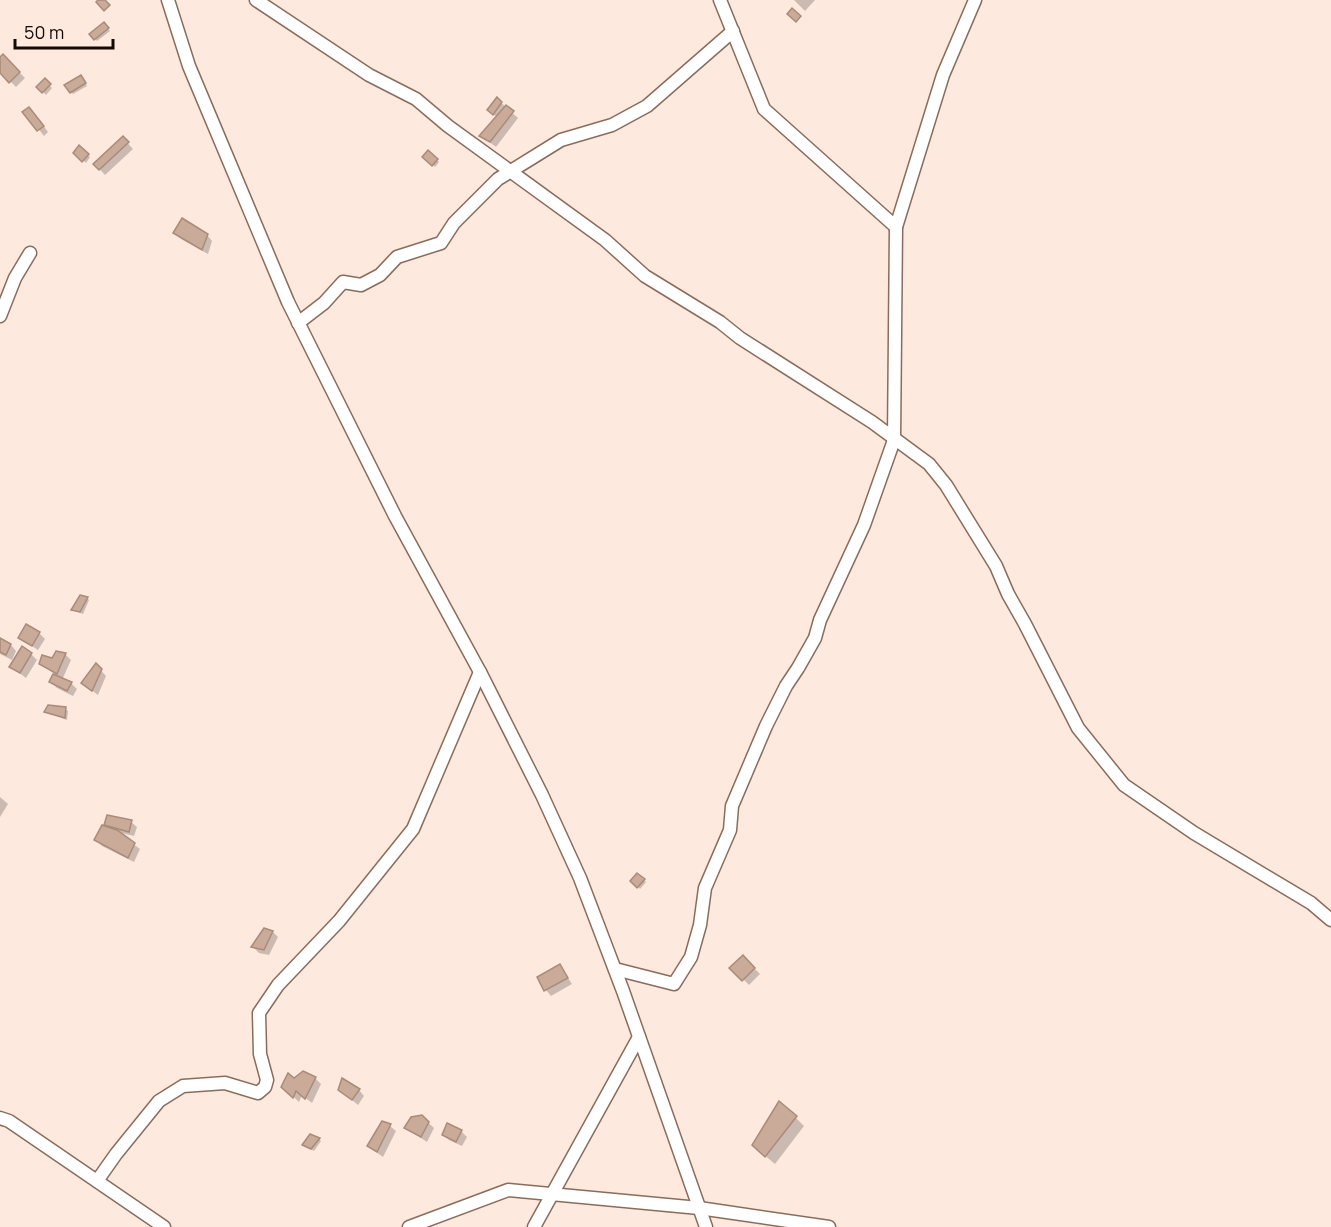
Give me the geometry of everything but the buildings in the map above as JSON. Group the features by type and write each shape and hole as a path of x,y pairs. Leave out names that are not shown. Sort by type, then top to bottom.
{"street":[{"path":"168,0 189,66 298,323 395,516 480,672 576,868 615,969 706,1227"},
{"path":"256,0 369,75 416,99 448,126 604,240 645,276 720,322 756,348 872,422 928,464 946,485 996,566 1008,594 1078,728 1124,785 1194,833 1311,903 1331,920"},
{"path":"720,0 764,109 896,227"},
{"path":"615,969 674,984 691,957 700,925 705,888 729,830 732,806 766,726 786,686 815,638 819,620 867,515 894,440 896,227 943,75 975,0"},
{"path":"298,323 324,303 343,282 361,285 381,276 397,257 441,243 454,223 498,179 561,140 612,125 647,106 733,31"},
{"path":"0,316 15,278 30,253"},
{"path":"97,1181 159,1101 183,1086 225,1083 258,1093 265,1087 267,1080 260,1054 259,1013 278,985 339,921 413,829 480,672"},
{"path":"534,1227 639,1037"},
{"path":"0,1118 9,1121 164,1227"},
{"path":"409,1227 508,1190 699,1208 829,1227"}]}
